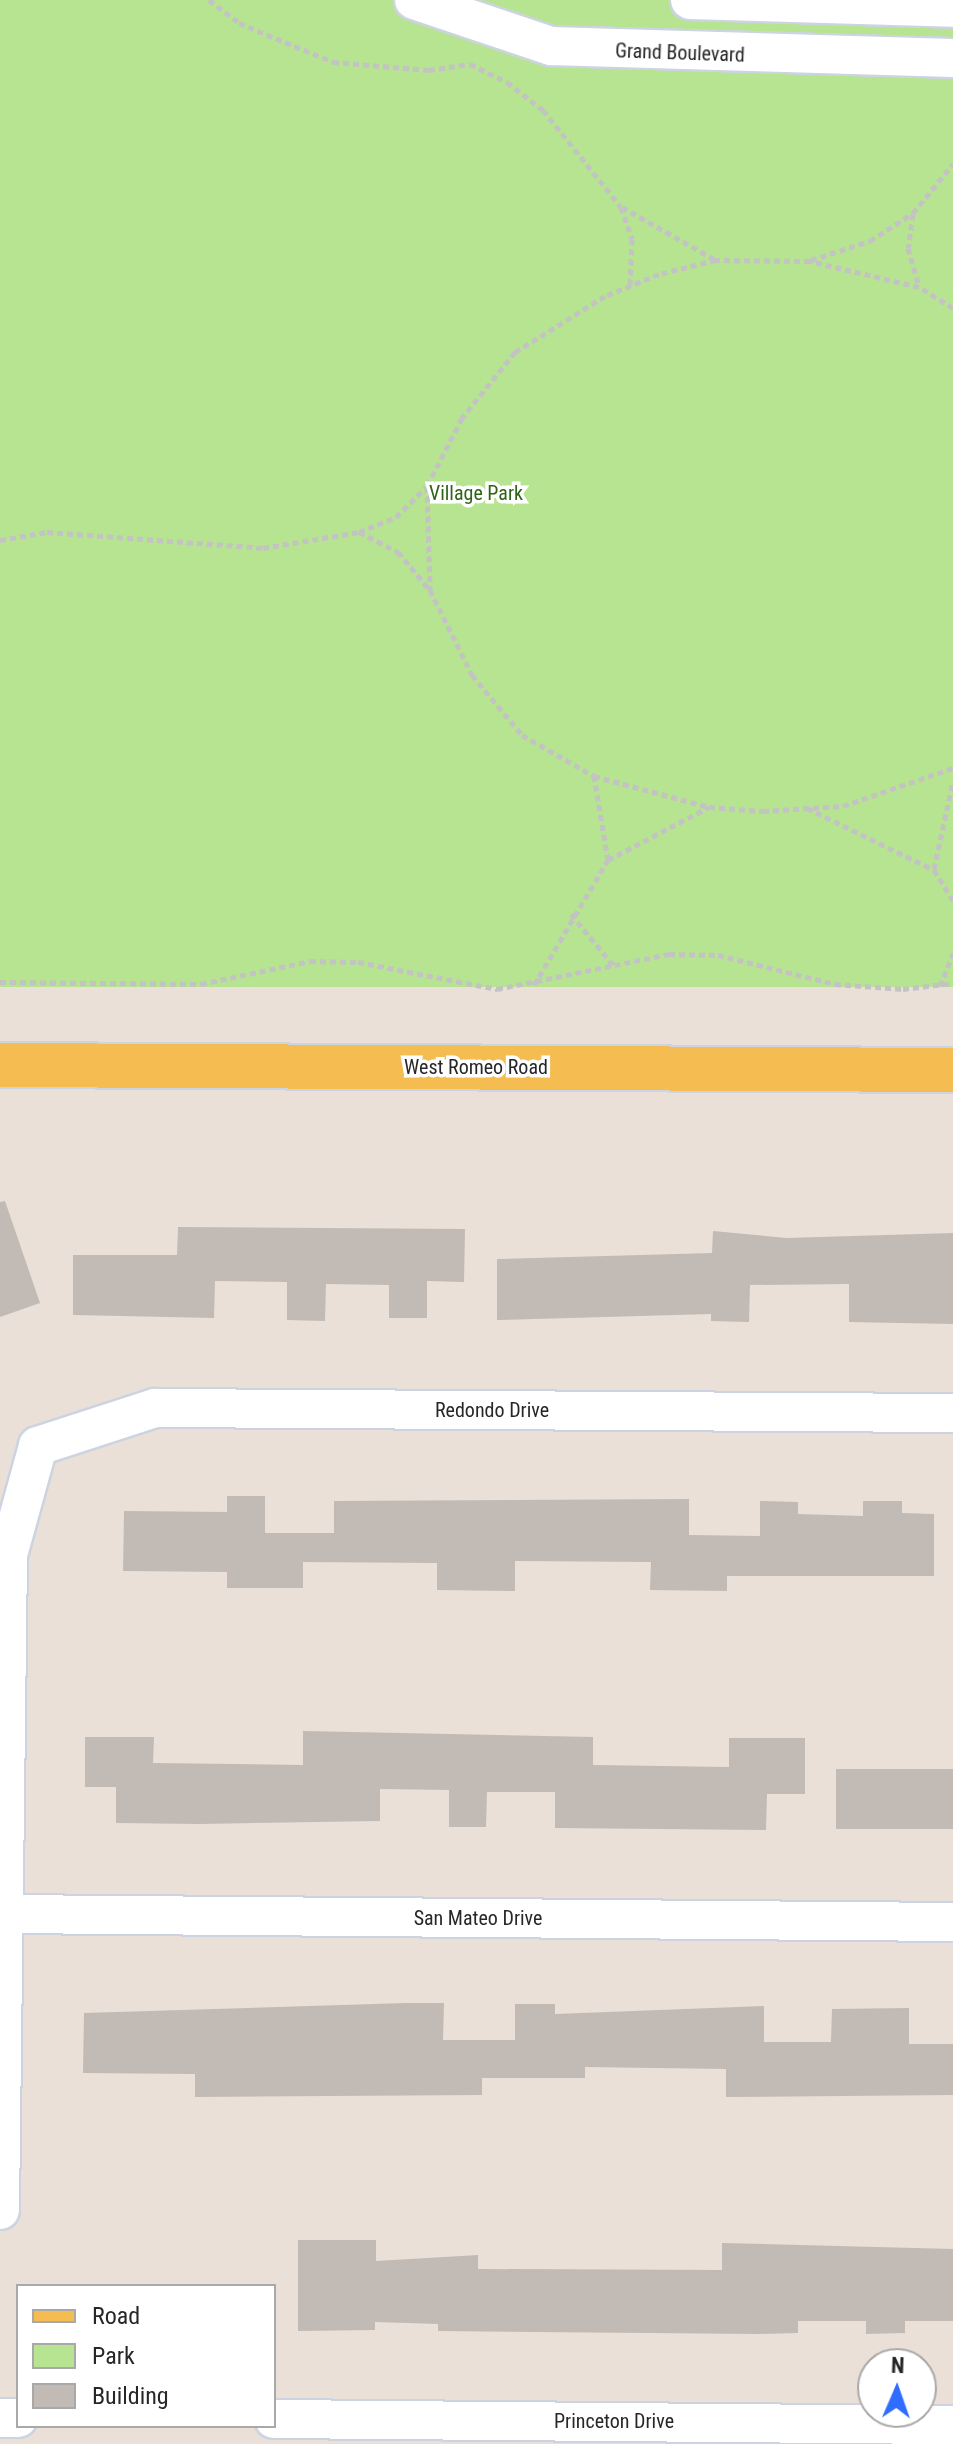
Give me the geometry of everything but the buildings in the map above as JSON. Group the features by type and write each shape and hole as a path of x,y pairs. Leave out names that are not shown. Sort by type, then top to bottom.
{"main road":[{"name":"West Romeo Road","path":"0,1065 953,1070"}],"street":[{"path":"690,0 953,8"},
{"name":"Grand Boulevard","path":"429,3 551,46 953,58"},
{"name":"Redondo Drive","path":"3,1914 8,1555 38,1446 155,1408 953,1413"},
{"path":"0,2210 3,1914"},
{"name":"San Mateo Drive","path":"3,1914 953,1922"},
{"name":"Princeton Drive","path":"276,2419 953,2425"}],"path":[{"path":"209,0 239,23 333,62 429,70 470,64 543,110 621,207 632,239 630,285"},
{"path":"810,261 870,241 913,213 953,164"},
{"path":"621,207 716,260"},
{"path":"913,213 908,248 919,287"},
{"path":"0,540 47,532 263,548 359,532 396,517 427,486 462,418 515,352 630,285 716,260 810,261 919,287 953,308"},
{"path":"427,486 430,590"},
{"path":"359,532 398,552 430,590 472,675 522,735 594,776 709,807 806,808 843,806 953,768"},
{"path":"594,776 608,860"},
{"path":"934,870 953,781"},
{"path":"534,985 571,914 608,860 709,807"},
{"path":"806,808 934,870 953,901"},
{"path":"571,914 613,965"},
{"path":"0,982 201,984 310,961 358,962 497,989 534,985 669,954 718,955 835,984 940,987 953,983"},
{"path":"940,987 953,954"}],"green space":[{"name":"Village Park","path":"0,0 953,0 953,987 0,987"}]}
